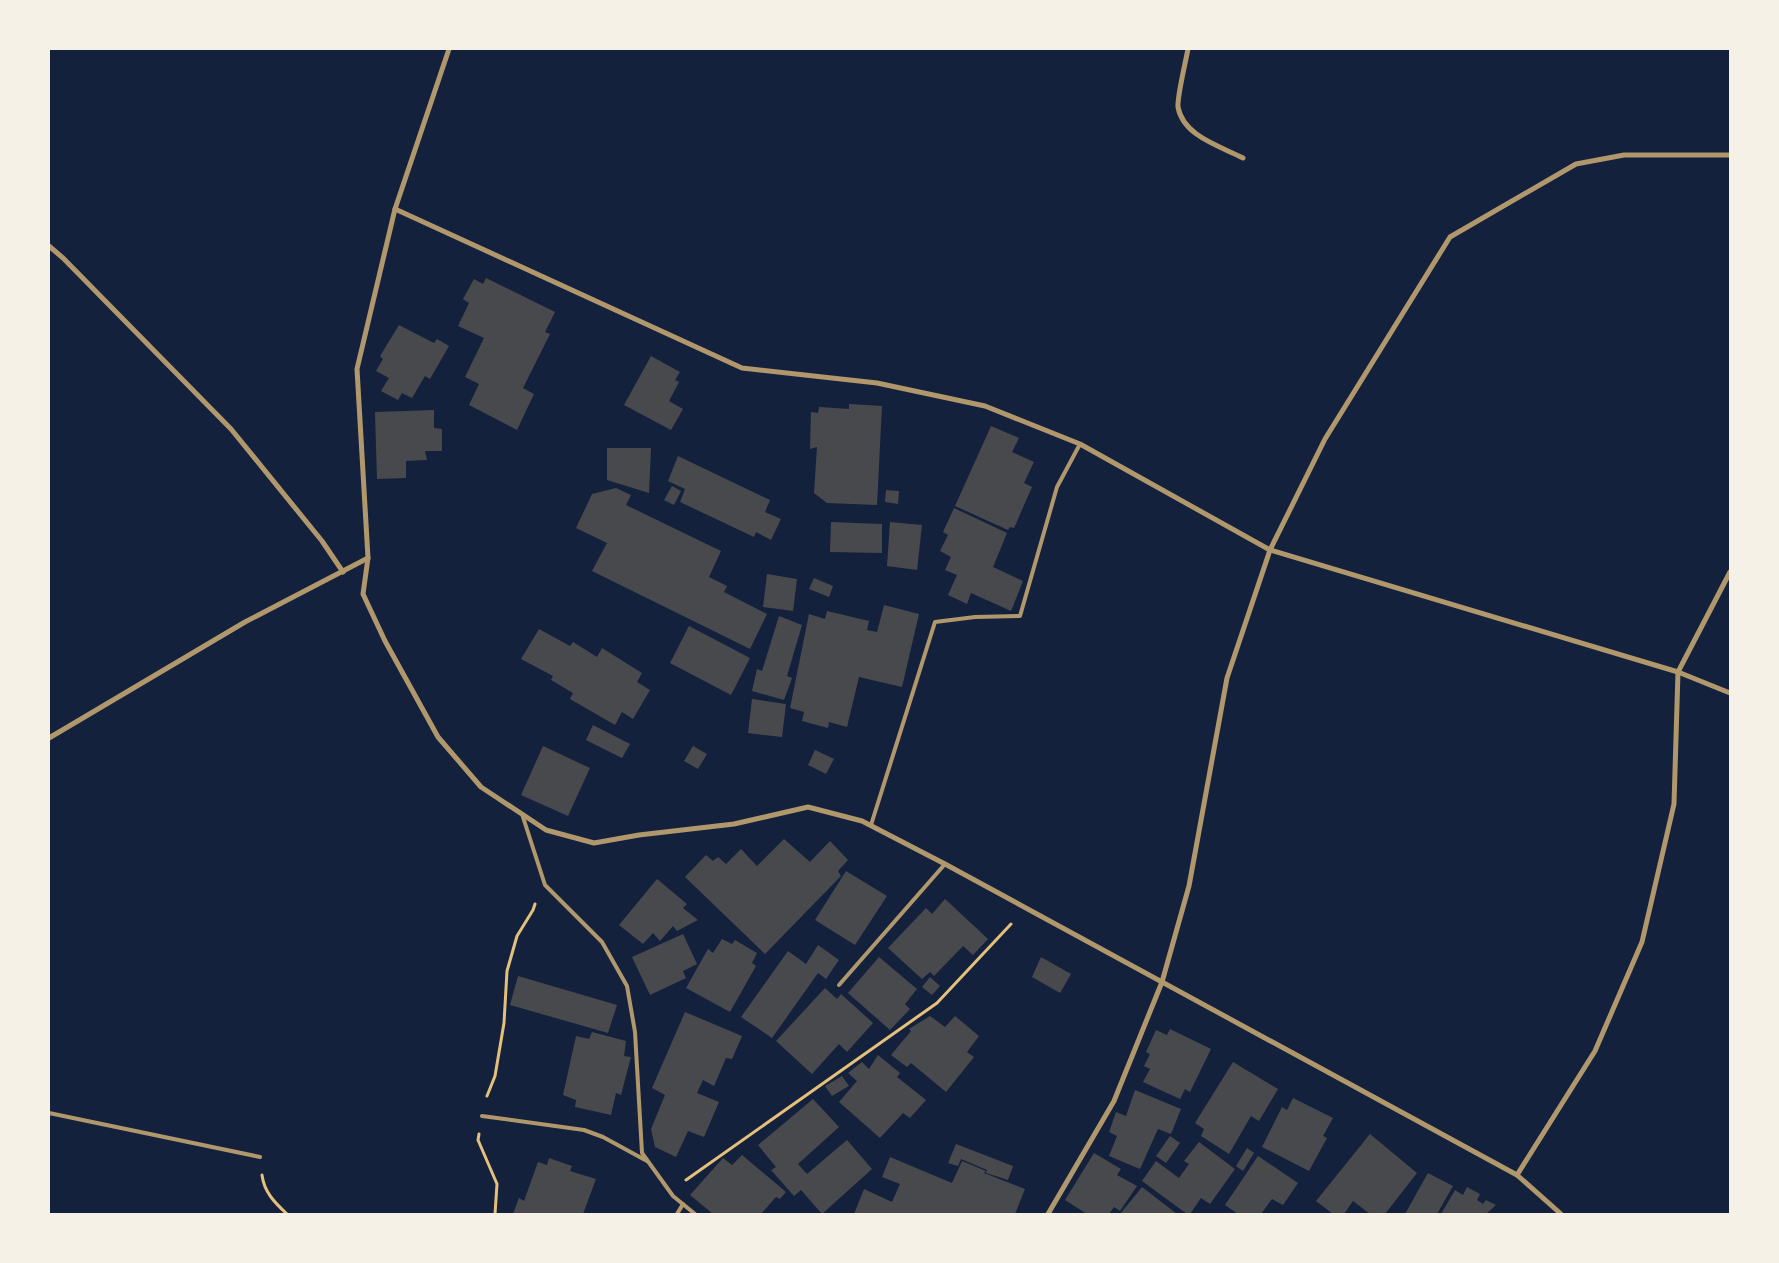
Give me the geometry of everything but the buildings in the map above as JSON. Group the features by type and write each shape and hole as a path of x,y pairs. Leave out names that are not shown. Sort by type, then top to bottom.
{"street":[{"path":"449,49 395,209 357,368 368,558 363,594 385,641 438,737 481,786 546,830 594,843 638,834 734,824 808,807 862,821 945,864 1516,1175 1561,1214"},
{"path":"1188,49 1178,106 1185,124 1194,133 1243,158"},
{"path":"1048,1214 1114,1101 1162,982 1190,886 1227,678 1270,550 1325,440 1450,238 1576,164 1624,155 1730,155"},
{"path":"395,209 742,368 877,383 985,406 1080,444 1270,550 1678,672 1730,693"},
{"path":"49,246 63,258 230,429 322,541 343,572"},
{"path":"49,738 244,622 368,558"},
{"path":"1516,1175 1595,1051 1642,942 1674,804 1678,672 1730,572"}],"lane":[{"path":"871,825 935,622 975,617 1020,616 1057,486 1080,444"},
{"path":"522,814 544,885 602,942 627,986 635,1032 642,1153 670,1192 695,1214"},
{"path":"839,985 945,864"},
{"path":"49,1113 260,1157"},
{"path":"482,1116 584,1130 603,1137 648,1162"},
{"path":"677,1214 683,1204"}],"path":[{"path":"495,1214 497,1184 478,1140 484,1104 495,1076 504,1023 510,962 517,936 533,910 543,879"},
{"path":"670,1192 937,1003 1011,924"},
{"path":"260,1157 263,1183 269,1196 287,1214"}]}
